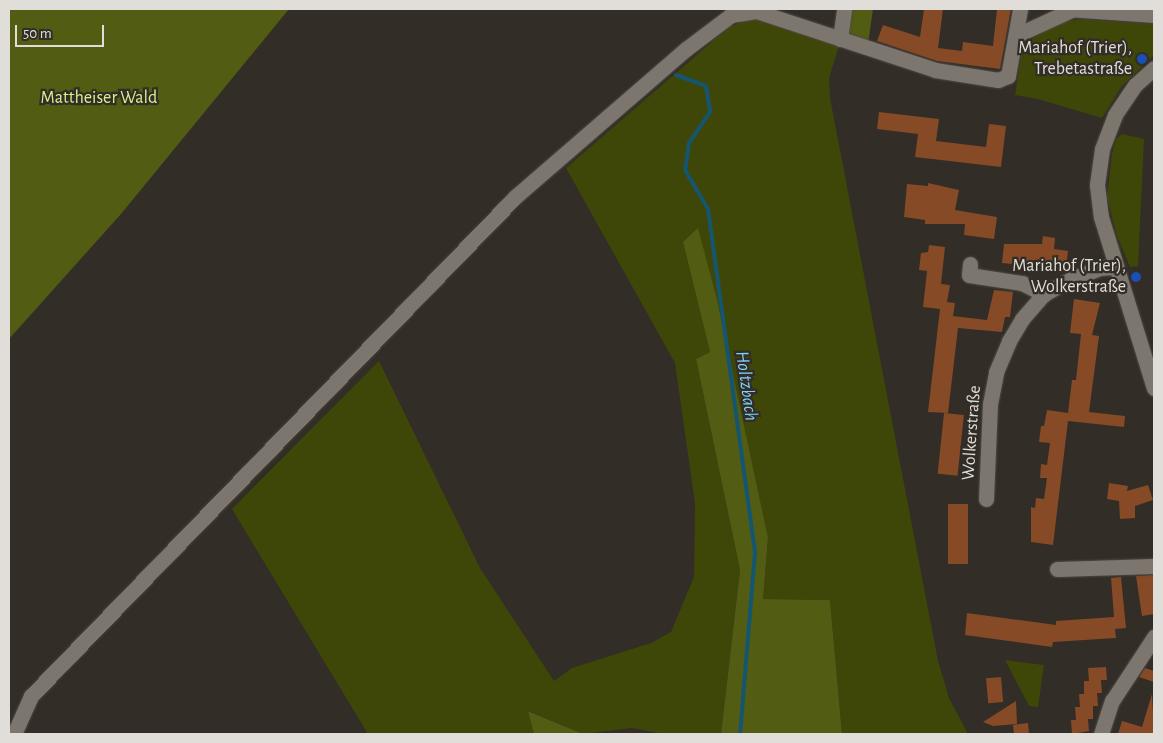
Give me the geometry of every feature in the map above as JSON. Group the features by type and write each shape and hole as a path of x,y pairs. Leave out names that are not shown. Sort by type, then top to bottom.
{"street":[{"path":"840,39 844,9"},
{"path":"14,734 30,696 508,204 686,48 731,15 756,11 935,70 998,80 1008,76 1017,35 1020,9"},
{"path":"1017,35 1070,9 1153,15"},
{"path":"1154,68 1135,85 1120,105 1101,155 1099,204 1116,267 1154,388"},
{"path":"970,264 969,275 1022,283 1044,294"},
{"name":"Wolkerstraße","path":"986,499 990,404 996,372 1022,318 1044,294 1071,279 1100,268 1116,267"},
{"path":"1057,570 1154,566"},
{"path":"1101,734 1112,701 1137,658 1154,637"}],"green space":[{"name":"Mattheiser Wald","path":"9,9 289,9 121,214 9,339"},
{"path":"850,9 873,9 868,44 846,32"},
{"path":"758,16 839,46 829,78 830,98 938,661 949,698 968,734 842,734 830,600 763,599 768,538 683,242 710,352 696,359 740,570 721,734 664,734 632,728 583,734 529,711 534,734 368,734 232,509 379,361 480,568 554,681 572,668 651,643 671,632 694,577 695,503 675,363 566,168 729,27"},
{"path":"1081,19 1154,24 1154,55 1122,86 1102,118 1038,99 1015,95 1023,44 1062,22"},
{"path":"1122,134 1144,139 1138,266 1130,267 1117,236 1107,197 1112,154 1116,139"},
{"path":"698,228 717,300 768,538 763,599 830,600 842,734 721,734 740,570 696,359 710,352 683,242"},
{"path":"1005,660 1044,665 1038,707 1029,706"},
{"path":"528,711 583,734 534,734"}],"building":[{"path":"924,9 943,9 938,48 962,51 963,42 993,46 997,9 1011,9 1000,69 937,61 877,41 883,25 920,37"},
{"path":"879,112 939,119 936,141 986,147 989,124 1006,126 1001,167 915,157 918,134 877,129"},
{"path":"928,183 959,190 955,210 997,217 994,239 964,235 965,224 925,224 925,220 904,217 907,184 928,186"},
{"path":"1043,236 1055,238 1054,249 1068,251 1066,269 1002,263 1004,244 1042,244"},
{"path":"929,245 945,247 941,284 950,285 947,302 955,303 953,316 987,320 994,290 1013,292 1010,317 1005,317 1002,332 958,328 948,413 928,412 940,309 923,307 927,271 919,270 921,253 928,252"},
{"path":"1074,299 1100,303 1092,335 1099,336 1089,412 1125,416 1124,427 1068,421 1053,545 1031,542 1031,507 1035,508 1036,498 1044,499 1047,478 1040,478 1041,464 1047,465 1050,443 1039,442 1041,426 1044,426 1047,410 1068,413 1072,380 1076,380 1081,334 1070,333"},
{"path":"944,413 964,415 958,476 938,474"},
{"path":"1109,483 1128,486 1127,491 1148,485 1153,500 1135,506 1135,518 1120,519 1119,501 1107,499"},
{"path":"948,504 968,504 968,564 948,564"},
{"path":"1154,575 1154,614 1142,616 1136,576"},
{"path":"1121,577 1126,628 1115,629 1116,638 1053,642 1052,647 965,635 967,613 1056,625 1056,621 1114,617 1111,578"},
{"path":"1106,667 1107,680 1101,680 1102,693 1097,693 1098,706 1093,706 1093,719 1088,719 1089,731 1072,734 1071,720 1076,720 1075,707 1080,707 1079,694 1084,694 1084,681 1089,681 1088,668"},
{"path":"1145,668 1154,671 1154,682 1139,677"},
{"path":"1001,677 1003,702 988,703 986,678"},
{"path":"1152,694 1154,734 1118,734 1122,721 1142,727"},
{"path":"1016,701 1017,724 993,726 983,722"},
{"path":"1028,723 1029,734 1014,734 1013,725"}],"waterway":[{"name":"Holtzbach","path":"676,75 706,86 710,112 689,143 685,170 708,209 755,553 740,734"}],"place":[{"name":"Mariahof (Trier), Trebetastraße","path":"1142,59"},
{"name":"Mariahof (Trier), Wolkerstraße","path":"1136,277"}]}
